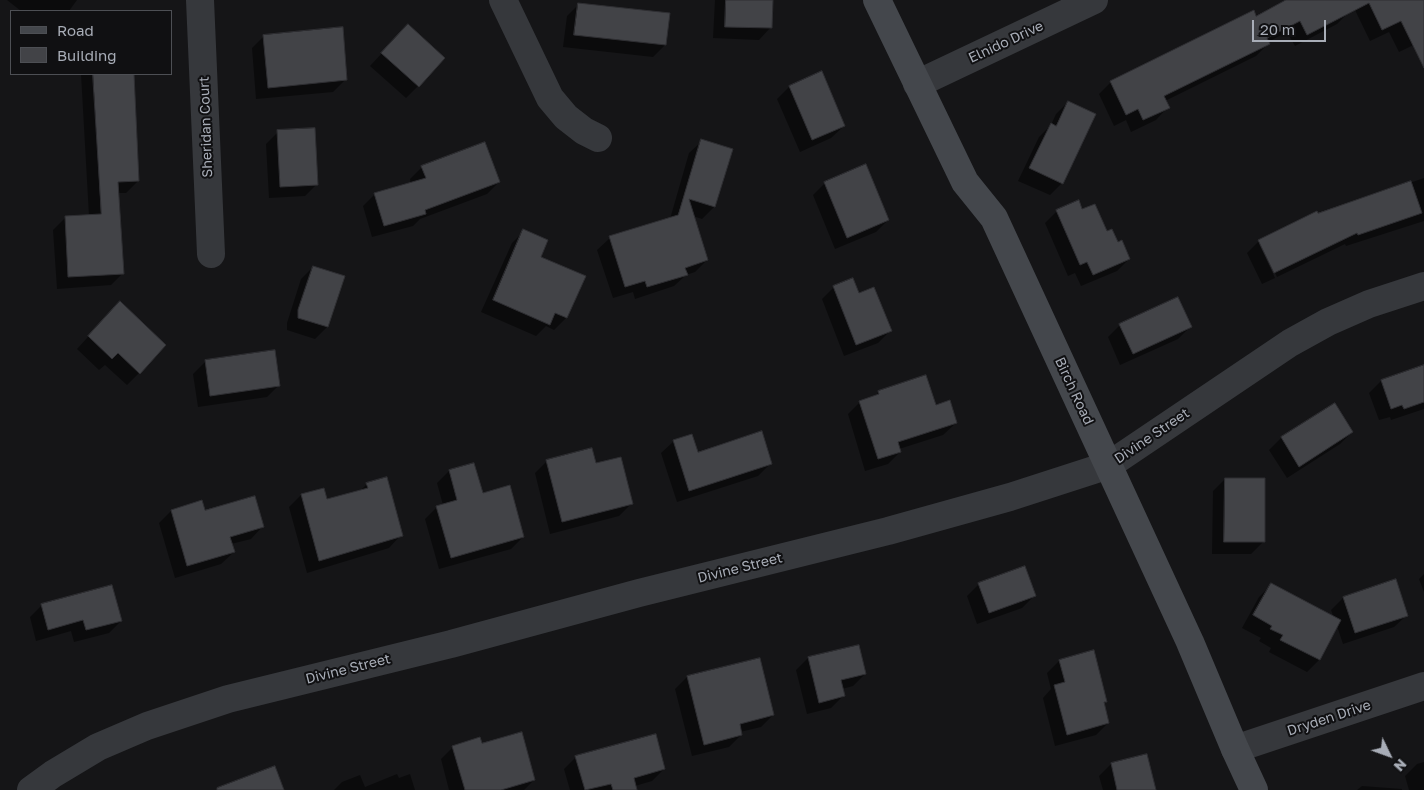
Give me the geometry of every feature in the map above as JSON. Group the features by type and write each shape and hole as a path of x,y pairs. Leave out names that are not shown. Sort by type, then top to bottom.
{"street":[{"name":"Sheridan Court","path":"200,0 211,254"},
{"path":"503,0 550,98 566,117 584,131 598,138"},
{"name":"Birch Road","path":"877,0 965,182 994,218 1190,642 1254,790"},
{"name":"Elnido Drive","path":"917,84 1094,0"},
{"name":"Divine Street","path":"31,790 53,774 98,747 147,726 228,699 888,531 1010,497 1108,465 1290,343 1328,322 1369,304 1424,286"},
{"name":"Dryden Drive","path":"1235,749 1424,686"}],"building":[{"path":"726,0 773,0 772,28 725,27"},
{"path":"1286,0 1424,0 1424,68 1401,21 1382,30 1369,3 1307,35 1300,21 1267,38 1270,44 1164,96 1170,108 1143,120 1138,109 1126,115 1110,81 1254,10 1256,16"},
{"path":"578,3 670,13 666,45 574,35"},
{"path":"408,24 445,58 419,87 381,53"},
{"path":"343,27 347,80 268,88 263,35"},
{"path":"822,71 845,126 812,140 789,86"},
{"path":"93,75 134,75 139,181 118,182 124,274 68,277 65,216 101,214"},
{"path":"1068,101 1096,114 1063,184 1029,168 1051,123 1056,126"},
{"path":"315,128 318,185 280,187 277,130"},
{"path":"701,139 733,149 715,207 689,199 708,260 685,268 688,275 647,287 645,281 625,287 609,236 678,215"},
{"path":"485,142 500,182 425,210 426,214 384,226 374,193 426,178 421,166"},
{"path":"866,164 889,220 847,238 824,182"},
{"path":"1411,181 1422,213 1358,235 1357,233 1274,273 1258,240 1317,211 1318,213"},
{"path":"1079,200 1082,209 1095,204 1107,231 1112,229 1118,242 1122,240 1130,259 1093,275 1087,262 1080,265 1056,210"},
{"path":"523,229 548,240 541,257 586,276 567,318 555,313 550,325 493,300"},
{"path":"313,266 345,276 328,327 298,318 298,310"},
{"path":"853,278 859,293 874,287 892,331 856,345 833,286"},
{"path":"1178,297 1192,327 1133,354 1119,324"},
{"path":"120,301 166,345 140,374 118,353 112,359 88,336"},
{"path":"275,350 280,386 210,396 205,360"},
{"path":"1424,365 1424,402 1404,409 1402,405 1391,409 1381,380"},
{"path":"926,375 936,405 950,400 957,423 898,442 901,452 878,459 859,401 879,394 878,391"},
{"path":"1335,403 1353,432 1299,467 1281,437"},
{"path":"762,431 772,464 689,491 673,440 692,434 698,452"},
{"path":"592,448 596,463 621,457 633,504 562,522 546,460"},
{"path":"474,463 483,493 510,485 524,537 451,558 436,506 457,500 449,470"},
{"path":"387,477 403,536 319,561 301,494 324,488 327,499 368,488 366,483"},
{"path":"1225,478 1265,478 1265,542 1224,542"},
{"path":"255,496 264,527 230,537 235,552 187,566 171,510 202,500 205,510"},
{"path":"1025,566 1036,596 989,613 978,583"},
{"path":"1396,579 1408,616 1355,633 1343,597"},
{"path":"1271,583 1341,620 1320,660 1280,640 1283,635 1270,629 1272,626 1253,615"},
{"path":"112,585 122,621 86,630 83,620 48,630 41,604"},
{"path":"859,645 866,674 841,680 845,696 819,703 808,657"},
{"path":"1094,650 1107,702 1104,702 1109,723 1067,735 1054,685 1065,682 1059,660"},
{"path":"760,658 774,715 740,724 742,735 704,745 687,676"},
{"path":"522,732 535,780 501,790 465,790 452,746 480,737 482,743"},
{"path":"656,734 665,769 634,778 637,790 613,790 611,784 585,790 575,756"},
{"path":"1147,754 1156,790 1117,790 1111,763"},
{"path":"275,766 284,790 217,790 217,788"}]}
